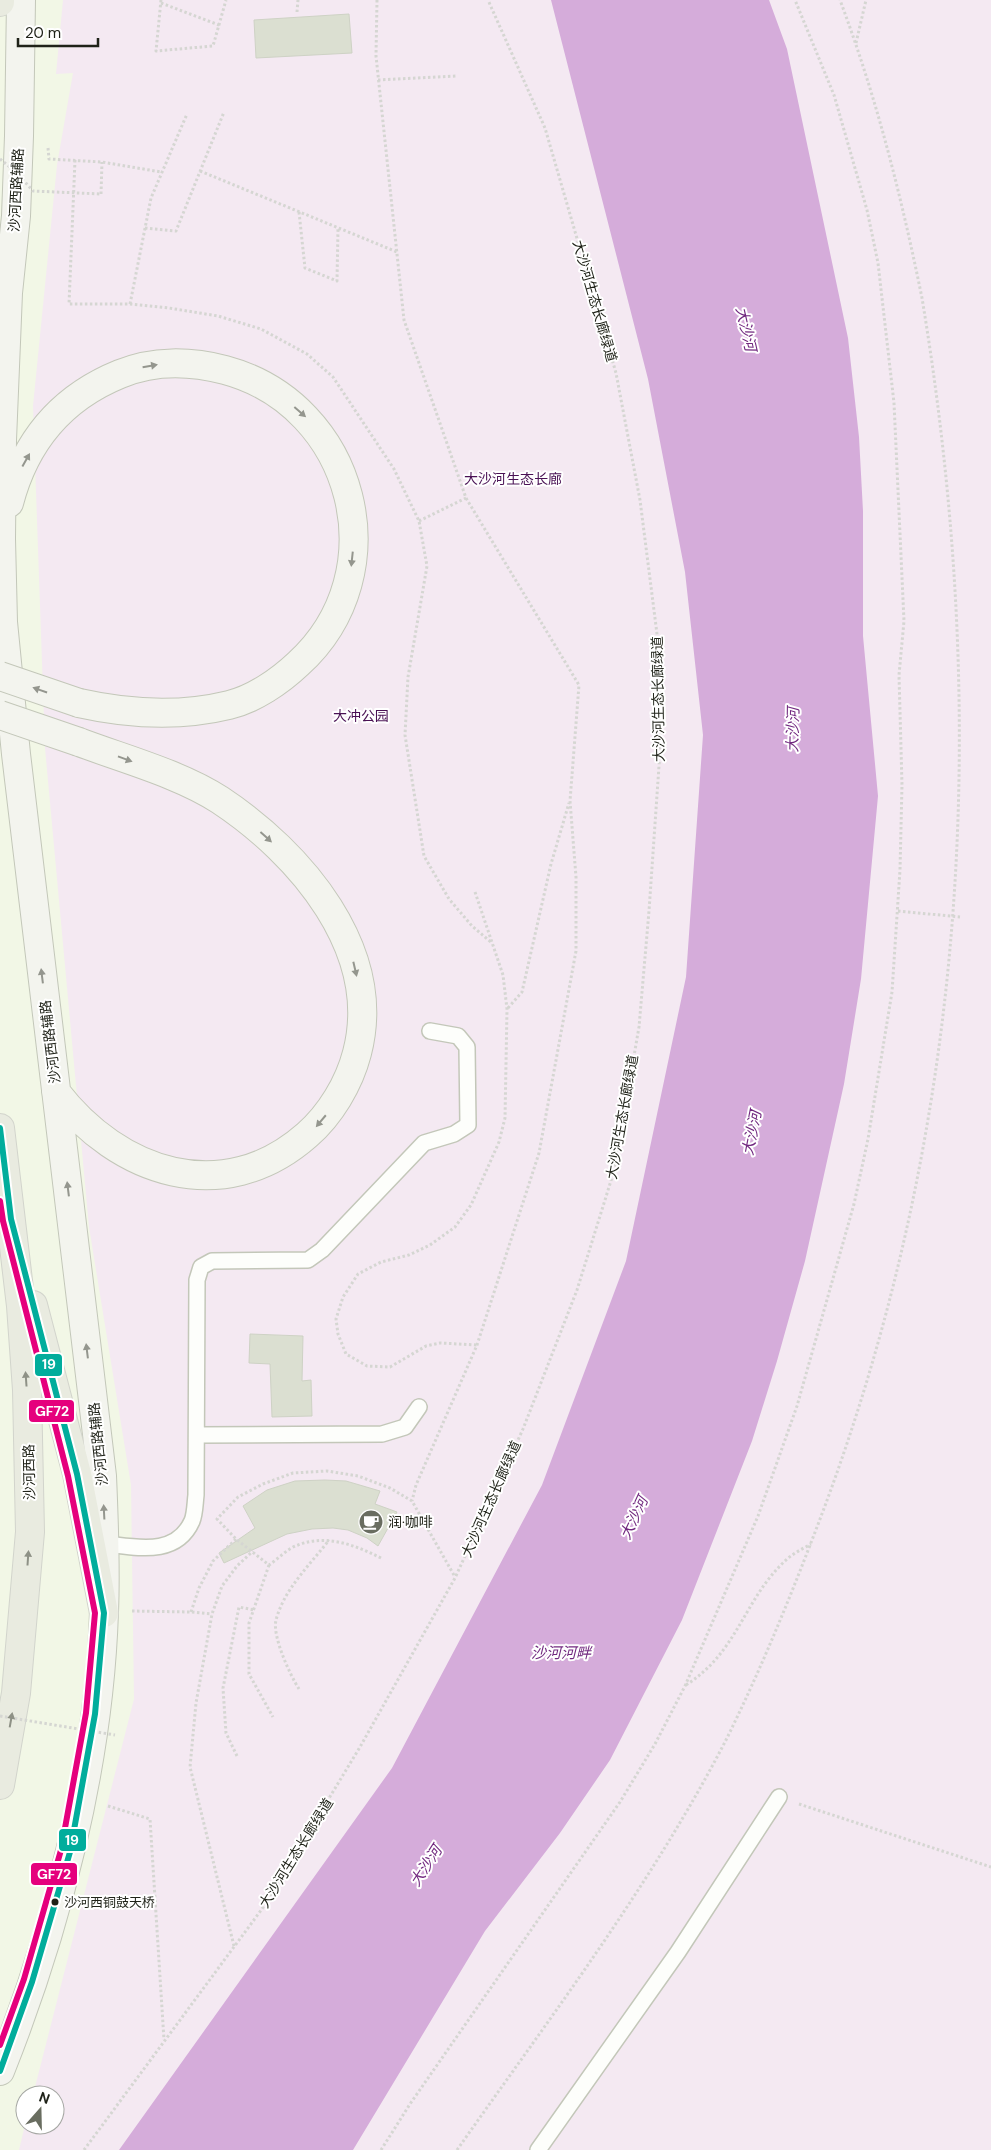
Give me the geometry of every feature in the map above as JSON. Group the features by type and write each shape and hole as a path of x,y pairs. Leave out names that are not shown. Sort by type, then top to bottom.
{"main road":[{"name":"沙河西路辅路","path":"0,2071 32,1982 70,1852 93,1724 117,1612 106,1544 102,1476 16,754 4,622 0,539 8,302 19,136 21,0"},
{"path":"0,539 20,470 39,436 65,405 96,383 130,370 168,363 206,364 242,374 276,391 304,416 322,436 336,459 346,484 352,509 354,536 352,563 346,588 337,613 323,636 306,657 286,675 264,689 231,704 188,711 145,712 114,710 79,703 0,676"},
{"path":"0,715 157,770 219,800 261,833 322,896 346,940 356,972 361,1023 353,1067 340,1093 323,1118 287,1151 271,1161 239,1172 186,1174 168,1171 132,1158 114,1148 84,1126 56,1092"},
{"name":"沙河西路","path":"0,1128 11,1219 27,1390 30,1532 16,1693 0,1785"},
{"path":"11,1219 77,1474 117,1612"}],"lane":[{"path":"106,1544 155,1548 177,1540 192,1521 196,1494 197,1280 200,1267 212,1261 308,1260 322,1250 424,1143 454,1134 468,1125 467,1047 458,1036 430,1031"},
{"path":"196,1435 382,1434 405,1427 419,1407"},
{"path":"538,2150 678,1952 778,1797"}],"path":[{"path":"219,26 161,2 156,51 213,46 219,26 226,0"},
{"path":"297,12 298,0"},
{"path":"377,0 376,56 378,80 404,320 466,498 579,684 570,801 576,877 576,951 539,1153 477,1345 416,1485 412,1501"},
{"name":"大沙河生态长廊绿道","path":"84,2150 262,1909 360,1747 455,1578 530,1410 577,1290 614,1171 639,1027 661,738 658,634 640,500 616,373 545,128 488,0"},
{"path":"381,2150 410,2104 620,1802 655,1744 685,1686 737,1569 777,1465 797,1406 837,1265 868,1139 883,1057 892,992 898,911 902,785 899,675 904,621 894,403 878,263 851,148 834,95 795,0"},
{"path":"840,0 856,44 902,199 933,351 950,470"},
{"path":"856,44 866,0"},
{"path":"378,80 457,76"},
{"path":"145,228 176,231 224,112"},
{"path":"130,304 151,198 187,114"},
{"path":"0,159 16,172 33,191 101,194 102,162"},
{"path":"161,172 102,162 75,160 69,304 130,304 218,316 261,329 307,354 333,377 394,468 419,521 427,566 408,677 405,735 413,798 424,856 449,899 472,926 492,943"},
{"path":"200,171 397,252"},
{"path":"299,212 305,268 337,281 338,228"},
{"path":"419,521 466,498"},
{"path":"507,1009 522,992 551,864 570,801"},
{"path":"475,892 503,975 507,1009 505,1118 487,1173 471,1205 454,1227 430,1246 409,1256 381,1262 358,1274 343,1297 336,1318 338,1334 346,1354 367,1366 390,1367 426,1346 440,1343 477,1345"},
{"path":"959,926 960,907"},
{"path":"898,911 960,916"},
{"path":"457,2150 613,1927 698,1791 753,1684 811,1543 866,1393 898,1273 925,1157"},
{"path":"269,1565 236,1539 217,1519 238,1497 262,1484 293,1473 327,1470 358,1476 390,1488 412,1501 455,1578"},
{"path":"190,1612 213,1560 236,1539"},
{"path":"272,1717 249,1674 249,1624 269,1565 298,1545 330,1540 358,1546 381,1558"},
{"path":"299,1689 282,1655 276,1622 291,1587 330,1540"},
{"path":"685,1686 704,1673 721,1656 768,1580 785,1560 811,1543"},
{"path":"234,1946 190,1767 196,1703 212,1614 222,1586 237,1566 253,1551"},
{"path":"237,1756 226,1733 223,1688 239,1607 254,1610"},
{"path":"117,1612 190,1612 212,1614"},
{"path":"0,1716 115,1734"},
{"path":"778,1797 991,1867"},
{"path":"106,1805 150,1819 164,2041"}],"green space":[{"name":"大沙河生态长廊","path":"63,0 991,0 991,2150 19,2150 23,2135 65,2135 65,2085 36,2085 134,1699 131,1485 89,1227 45,748 33,406 57,165 73,73 56,74"}],"water":[{"path":"551,0 769,0 787,49 848,338 859,437 863,511 863,636 878,796 861,979 844,1084 805,1261 777,1361 752,1441 682,1620 610,1760 560,1833 485,1931 353,2150 119,2150 392,1768 542,1485 626,1261 686,977 703,735 685,572 648,379"}],"building":[{"path":"349,14 352,53 256,58 254,20"},
{"path":"250,1334 303,1336 302,1381 311,1380 312,1416 272,1417 270,1364 249,1363"},
{"path":"295,1481 346,1481 380,1491 375,1504 397,1512 378,1546 367,1538 348,1530 333,1528 312,1529 287,1534 224,1563 219,1553 255,1528 243,1506 267,1490"}],"transit line":[{"name":"19","path":"0,1128 11,1219 77,1474 104,1613 95,1714 70,1852 32,1982 0,2071"},
{"name":"GF72","path":"0,1201 3,1221 68,1476 95,1613 86,1713 61,1850 24,1979 0,2045"}],"place":[{"name":"润·咖啡","path":"371,1522"},
{"name":"沙河西铜鼓天桥","path":"55,1902"}],"water label":[{"name":"大沙河","path":"746,329"},
{"name":"大沙河","path":"793,730"},
{"name":"大沙河","path":"752,1133"},
{"name":"大沙河","path":"634,1518"},
{"name":"沙河河畔","path":"561,1653"},
{"name":"大沙河","path":"426,1866"}],"park label":[{"name":"大冲公园","path":"361,716"}]}
